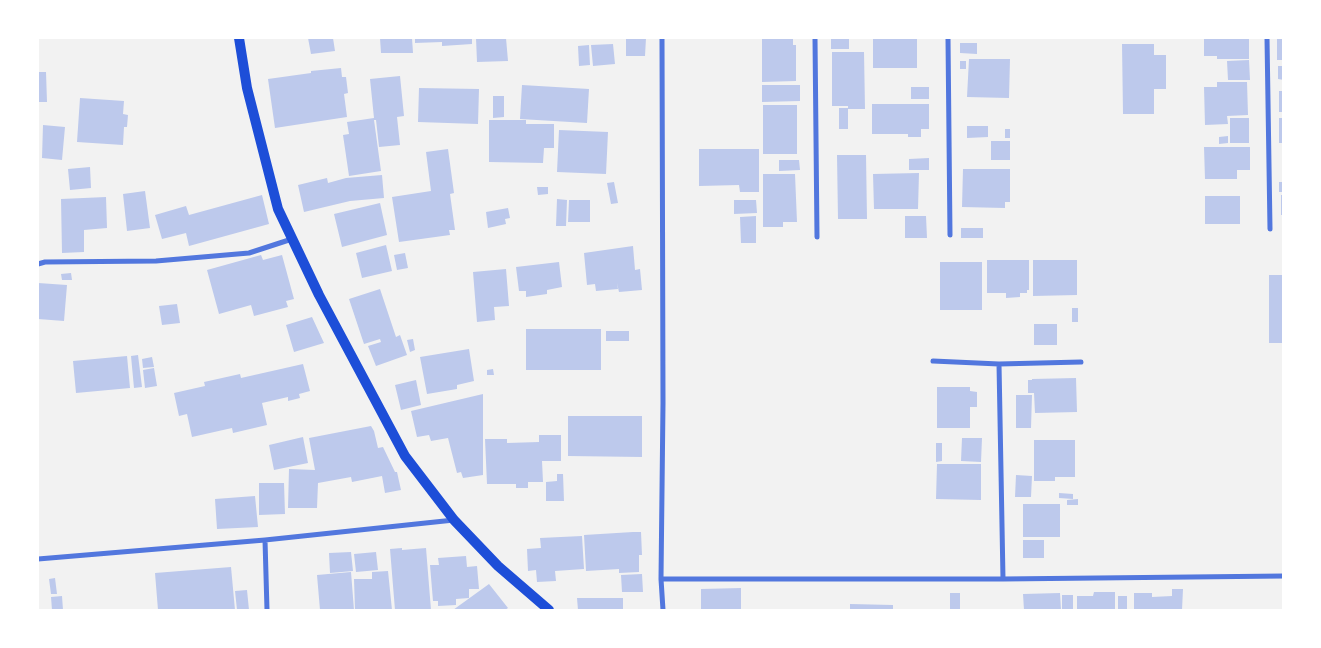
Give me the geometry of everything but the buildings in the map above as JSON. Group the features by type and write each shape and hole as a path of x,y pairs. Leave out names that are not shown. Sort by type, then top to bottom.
{"main road":[{"path":"239,38 247,88 278,209 320,295 405,456 454,520 498,566 549,610"}],"street":[{"path":"662,38 663,403 661,579 663,610"},
{"path":"815,38 817,236"},
{"path":"948,38 950,235"},
{"path":"1267,38 1270,229"},
{"path":"38,264 45,262 156,261 249,252 292,239"},
{"path":"933,361 998,364 1081,362"},
{"path":"998,364 1003,579"},
{"path":"38,559 265,540 454,520"},
{"path":"265,540 267,610"},
{"path":"661,579 1003,579 1284,576"}]}
